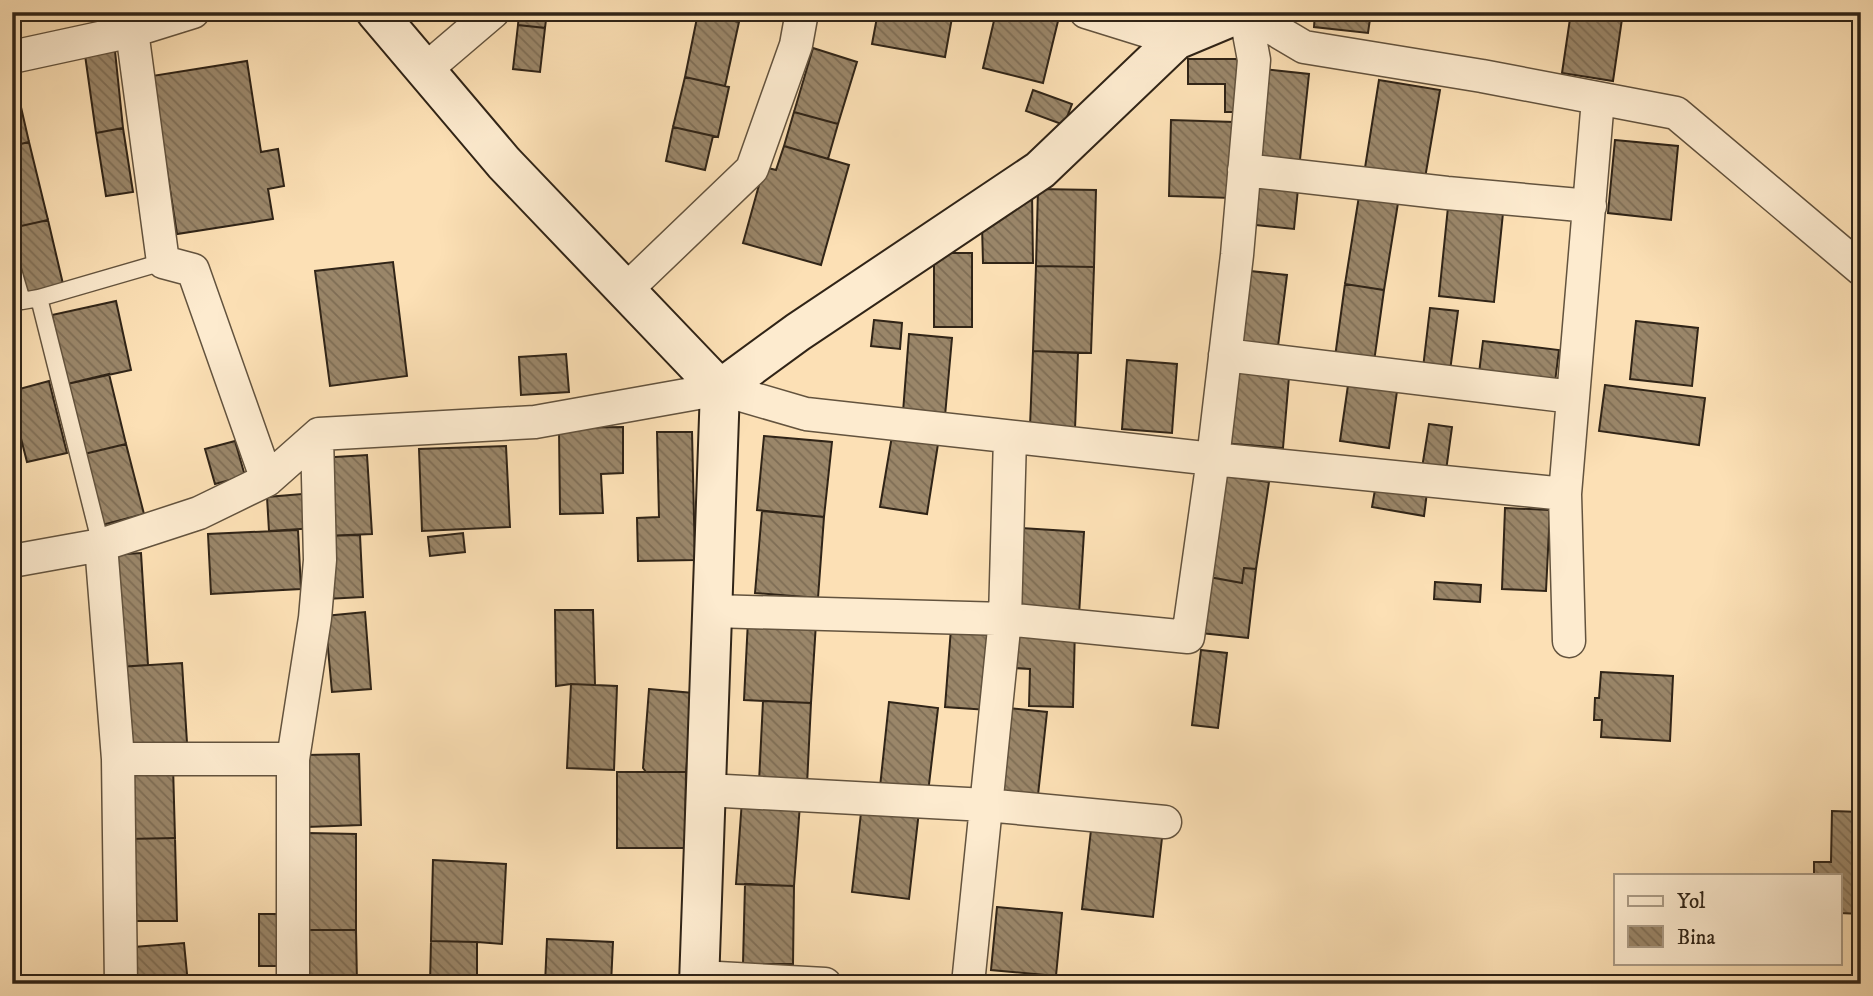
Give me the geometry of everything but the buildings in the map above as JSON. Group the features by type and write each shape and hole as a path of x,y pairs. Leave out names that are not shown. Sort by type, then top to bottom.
{"street":[{"path":"12,57 131,22 193,12"},
{"path":"376,12 504,163 720,388 806,414 1565,494"},
{"path":"425,70 493,12"},
{"path":"626,290 752,169 796,45 802,12"},
{"path":"1086,12 1176,40"},
{"path":"12,561 101,545 199,513 267,480 319,434 535,422 720,388 798,332 1040,170 1176,40 1245,12"},
{"path":"1245,12 1304,47 1482,76 1676,113 1861,269"},
{"path":"712,611 1005,619 1188,637 1213,459 1237,255 1254,60 1245,12"},
{"path":"131,22 163,262 193,270 267,480"},
{"path":"1569,641 1565,494 1598,99"},
{"path":"1244,170 1590,206"},
{"path":"1225,355 1573,397"},
{"path":"720,388 699,980 825,984"},
{"path":"293,984 293,759 315,618 320,560 317,436"},
{"path":"968,984 1005,619 1010,437"},
{"path":"101,545 118,759 121,984"},
{"path":"118,759 293,759"},
{"path":"706,790 986,805 1165,822"}],"lane":[{"path":"12,267 17,302 163,262"},
{"path":"39,298 101,545"}]}
